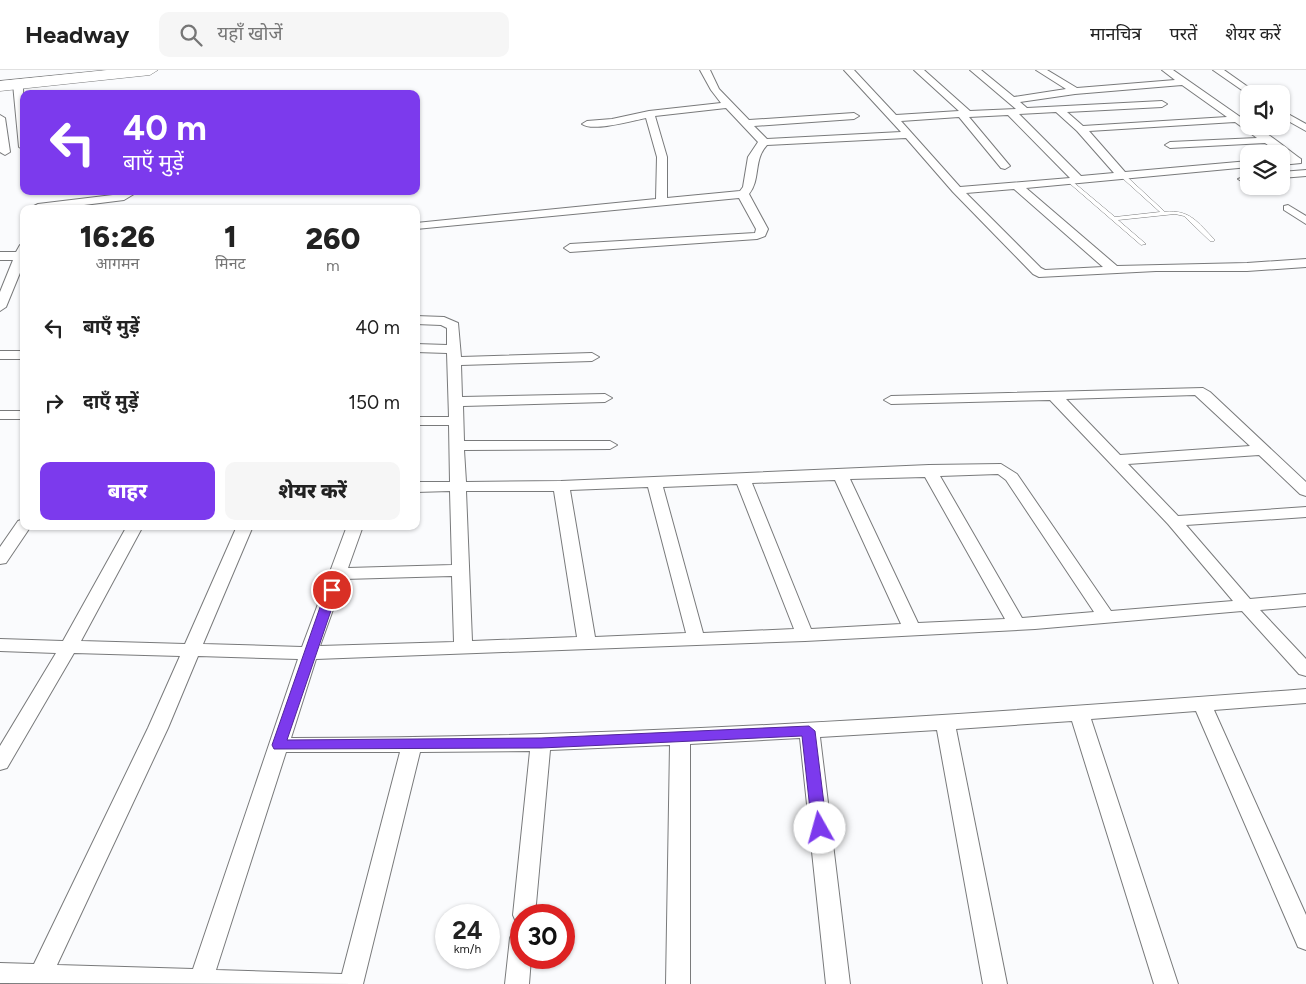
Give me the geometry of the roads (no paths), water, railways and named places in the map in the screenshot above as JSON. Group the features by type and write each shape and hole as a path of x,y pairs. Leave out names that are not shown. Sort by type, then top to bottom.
{"highway":[{"path":"0,81 103,70"},
{"path":"0,86 150,70"}],"street":[{"path":"705,70 715,90 749,123 764,142"},
{"path":"849,70 895,118 957,190 1037,271 1043,274 1306,263"},
{"path":"919,70 964,114 1005,166"},
{"path":"975,70 1025,111"},
{"path":"1042,71 1057,70"},
{"path":"1166,70 1268,140 1301,160"},
{"path":"1218,70 1240,85"},
{"path":"1042,71 1075,92"},
{"path":"1013,100 1184,82"},
{"path":"18,84 20,105"},
{"path":"1138,86 1187,122"},
{"path":"587,124 612,122 648,114 730,106"},
{"path":"895,118 1025,111 1168,108"},
{"path":"1060,110 1081,129 1122,175"},
{"path":"1012,112 1075,181"},
{"path":"648,114 658,132 662,150 665,173 661,202"},
{"path":"1290,115 1306,116"},
{"path":"749,123 854,116"},
{"path":"0,118 2,152 20,149"},
{"path":"1081,129 1237,119"},
{"path":"1290,119 1306,128"},
{"path":"420,226 743,194 750,184 751,159 754,151 764,142 909,135"},
{"path":"1170,145 1268,140"},
{"path":"957,190 1075,181 1240,165"},
{"path":"1290,175 1306,174"},
{"path":"1017,186 1113,270"},
{"path":"570,248 757,236 761,234 762,230 743,194"},
{"path":"61,205 127,195"},
{"path":"1288,208 1306,221"},
{"path":"0,256 20,252"},
{"path":"0,307 20,257"},
{"path":"8,287 20,286"},
{"path":"420,320 451,323 453,326 463,647"},
{"path":"420,349 453,355 592,357"},
{"path":"0,354 20,355"},
{"path":"891,400 1198,391 1205,394 1306,490"},
{"path":"1054,395 1174,521 1246,605 1306,670"},
{"path":"454,402 605,398"},
{"path":"0,415 20,415"},
{"path":"420,421 455,421"},
{"path":"456,446 610,445"},
{"path":"1117,460 1264,450"},
{"path":"420,487 561,486 1001,468 1012,478 1106,617"},
{"path":"929,470 1017,624"},
{"path":"840,474 912,629"},
{"path":"742,478 806,635"},
{"path":"654,482 696,639"},
{"path":"561,486 588,643"},
{"path":"1174,521 1306,512"},
{"path":"0,559 20,530"},
{"path":"0,763 68,648 133,530"},
{"path":"38,980 193,651 243,530"},
{"path":"200,982 309,653 354,530"},
{"path":"338,574 461,570"},
{"path":"0,645 309,653 806,635 1017,624 1306,600"},
{"path":"279,745 541,743 809,731 945,723 1306,696"},
{"path":"1202,704 1306,940"},
{"path":"1079,713 1166,984"},
{"path":"945,723 995,984"},
{"path":"809,731 838,984"},
{"path":"678,984 680,737"},
{"path":"525,904 541,743"},
{"path":"0,974 38,980 351,984 412,744"},
{"path":"517,984 518,969"}],"lane":[{"path":"1122,175 1164,213"},
{"path":"1075,181 1143,244"},
{"path":"1114,219 1175,212 1186,215 1212,240"}]}
